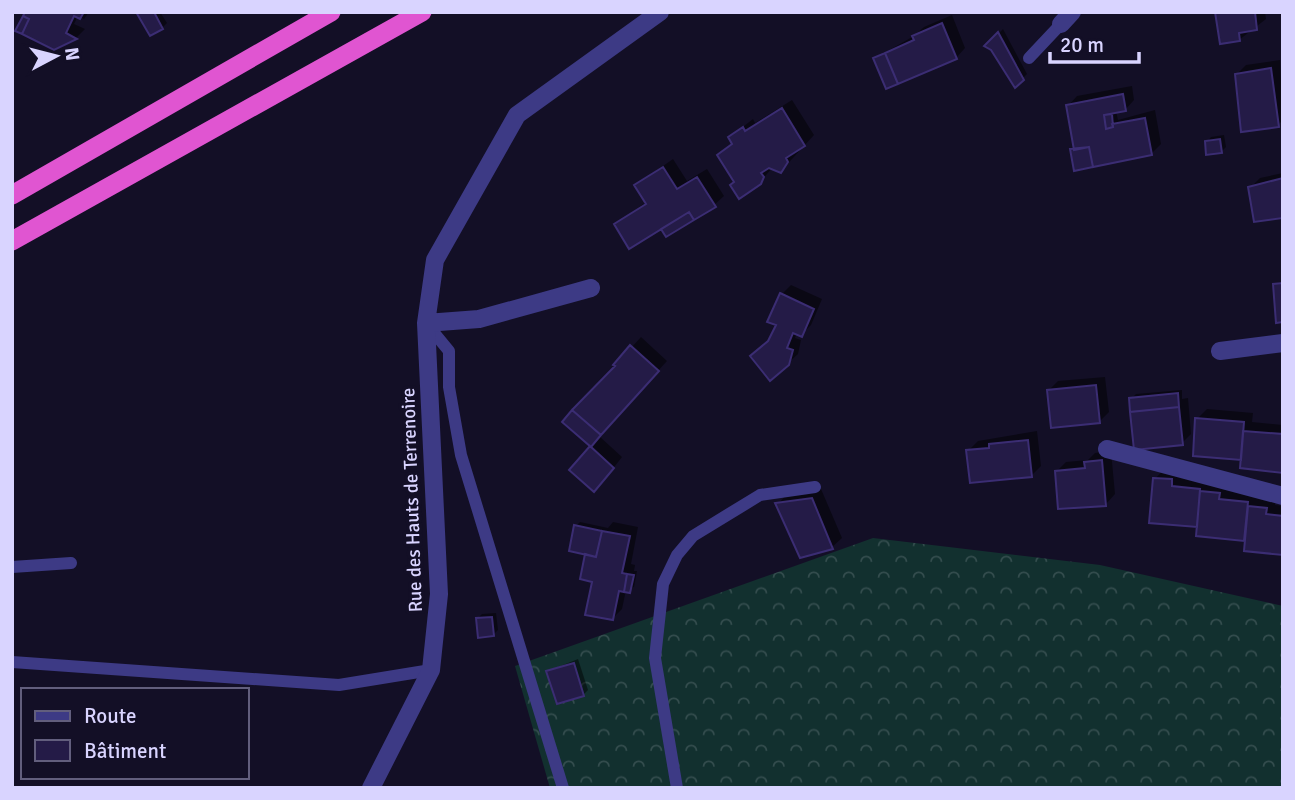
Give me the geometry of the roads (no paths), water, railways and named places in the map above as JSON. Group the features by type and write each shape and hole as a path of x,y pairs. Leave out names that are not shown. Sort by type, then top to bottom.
{"highway":[{"path":"12,195 331,12"},
{"path":"12,241 422,12"}],"street":[{"name":"Rue des Hauts de Terrenoire","path":"371,788 431,670 439,594 426,323 435,260 517,115 660,12"},
{"path":"426,323 479,319 591,288"},
{"path":"1220,351 1283,344"},
{"path":"1107,449 1283,496"}],"lane":[{"path":"1030,58 1067,18"},
{"path":"426,323 449,351 449,387 461,455 563,788"},
{"path":"677,788 655,658 657,626 668,575 677,555 693,536 760,495 815,487"},
{"path":"12,567 71,563"},
{"path":"12,662 340,685 431,670"}]}
